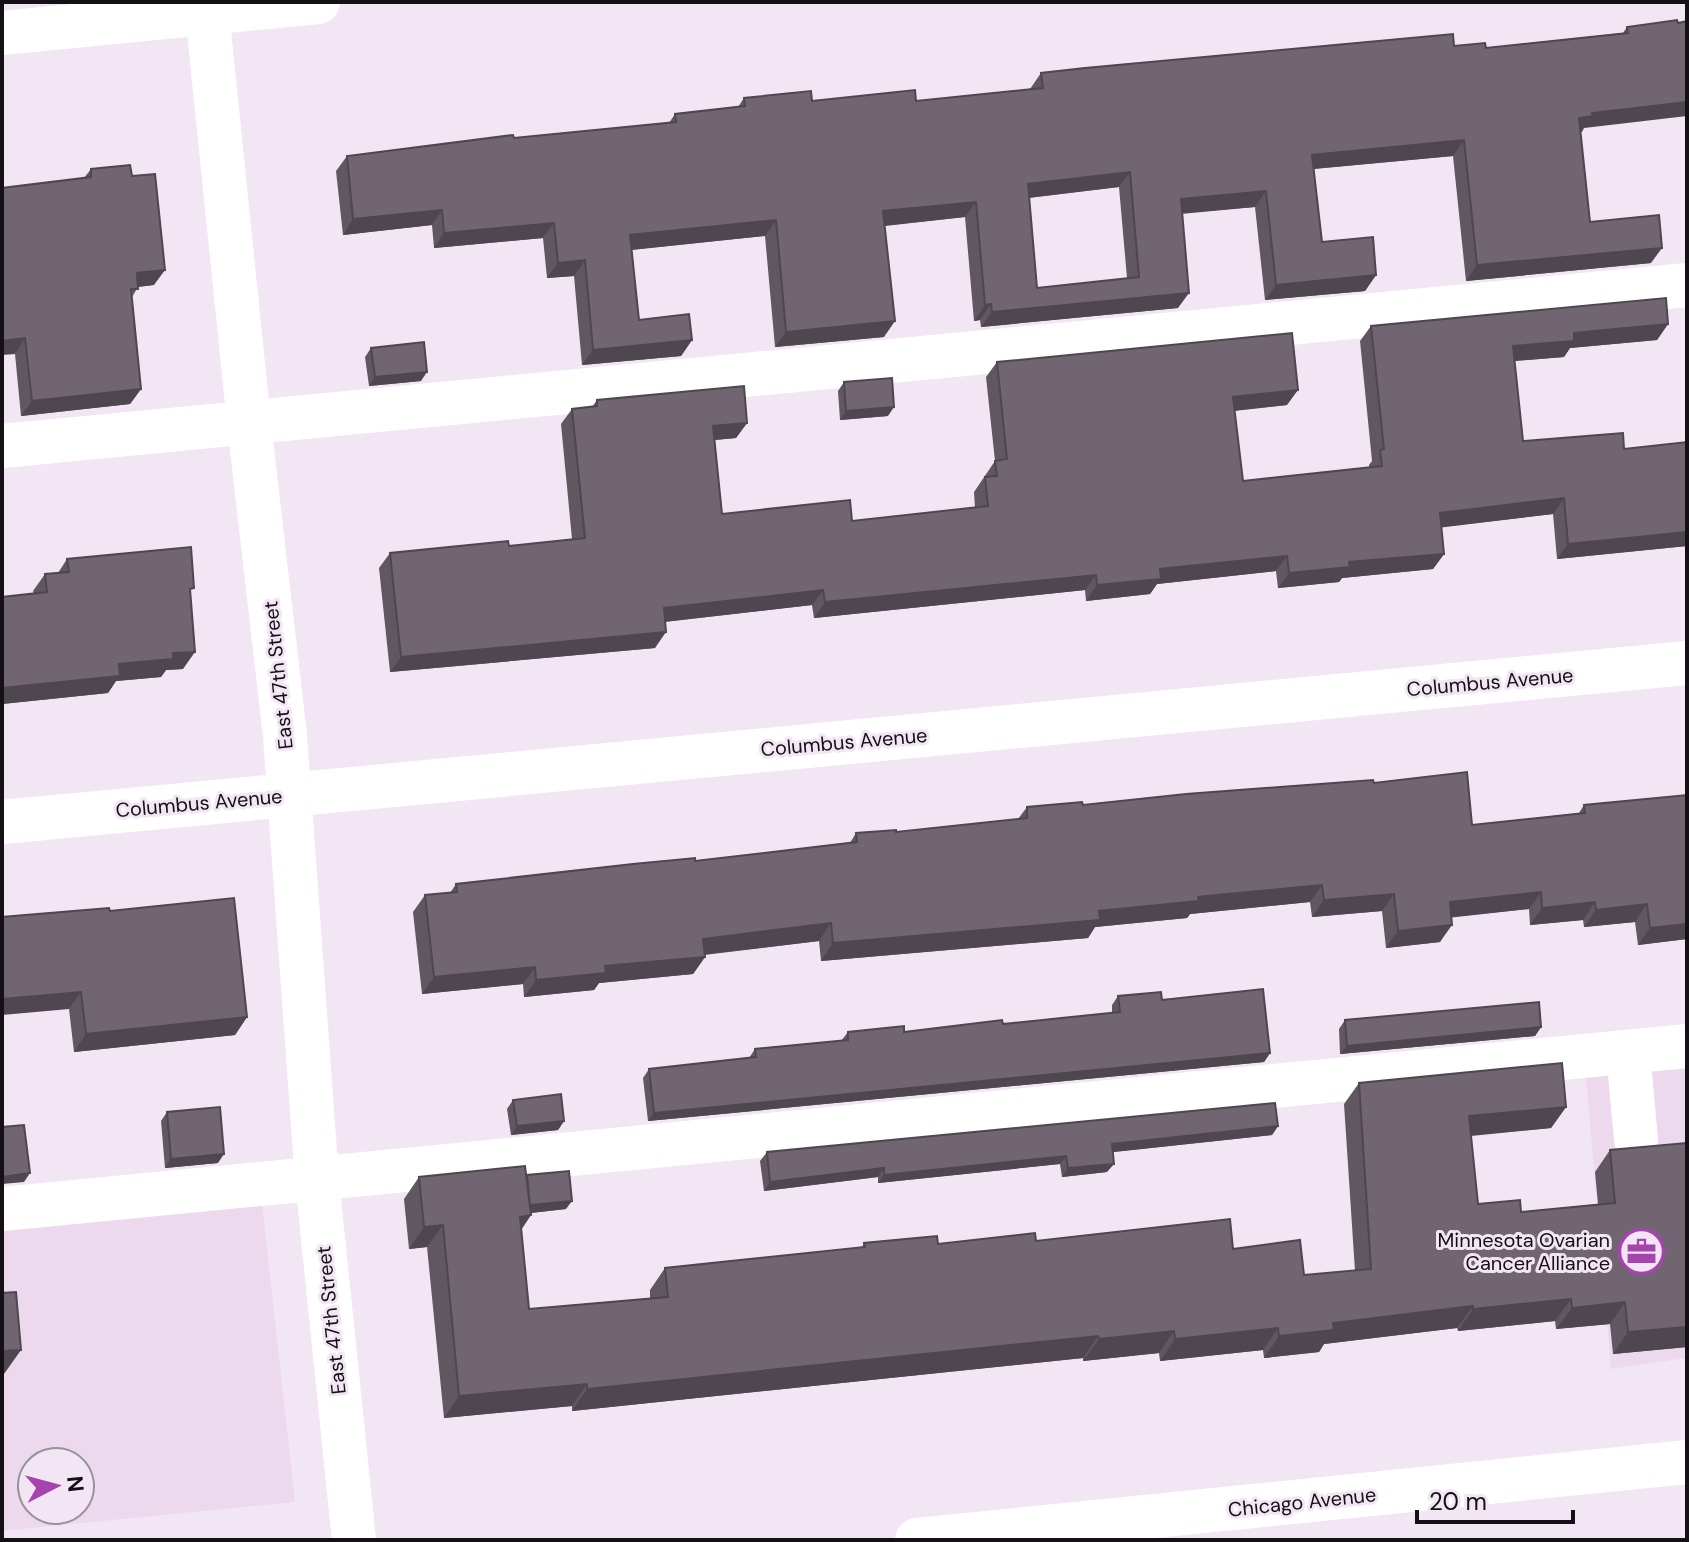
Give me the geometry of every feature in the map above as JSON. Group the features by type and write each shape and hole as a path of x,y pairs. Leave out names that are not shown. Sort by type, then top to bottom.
{"street":[{"path":"2,33 207,8 318,2"},
{"name":"East 47th Street","path":"207,8 290,794 317,1180 354,1540"},
{"path":"2,446 1687,285"},
{"name":"Columbus Avenue","path":"2,822 1687,663"},
{"path":"2,1209 1687,1046"},
{"path":"1628,1052 1636,1140"},
{"name":"Chicago Avenue","path":"927,1540 1687,1462"}],"shaded area":[{"path":"1687,1054 1687,1358 1611,1369 1585,1064"},
{"path":"261,1194 295,1502 96,1522 96,1446 16,1446 16,1526 53,1526 2,1531 2,1219"}],"building":[{"path":"1687,21 1687,102 1592,113 1593,116 1579,118 1590,222 1659,215 1662,248 1477,265 1464,140 1312,155 1322,242 1373,237 1376,275 1276,285 1266,191 1181,199 1189,293 992,312 991,304 985,305 976,202 883,211 895,321 786,332 776,220 630,235 639,320 689,314 692,340 593,350 585,260 558,263 554,223 444,233 442,210 353,219 347,156 513,135 514,138 676,122 675,114 745,106 744,98 811,91 812,101 915,90 916,101 1043,88 1041,73 1085,68 1453,34 1454,46 1485,43 1486,48 1628,33 1627,27","holes":["1130,172 1139,277 1037,288 1028,184"]},
{"path":"130,165 132,176 155,174 165,270 137,273 138,289 131,289 141,389 32,401 25,338 2,341 2,188 91,177 91,169"},
{"path":"1666,298 1668,324 1574,333 1574,341 1513,346 1523,441 1623,433 1624,449 1687,442 1687,532 1568,544 1564,498 1440,513 1444,554 1349,562 1350,567 1289,573 1287,556 1160,569 1161,579 1097,585 1096,575 825,602 823,590 664,608 666,632 401,657 390,553 508,541 509,546 585,538 572,409 597,406 597,400 744,386 747,423 713,426 722,514 850,500 852,521 988,506 985,477 997,476 995,461 1007,459 997,362 1292,333 1298,390 1233,397 1243,481 1382,466 1380,450 1384,449 1371,326"},
{"path":"424,342 427,372 375,377 371,348"},
{"path":"892,378 894,407 846,411 844,382"},
{"path":"191,547 194,588 190,589 195,652 173,653 173,659 119,664 120,676 2,688 2,597 47,592 45,574 69,572 67,559"},
{"path":"1467,772 1472,825 1585,813 1584,805 1687,795 1687,924 1650,928 1647,904 1596,910 1595,902 1542,908 1541,892 1450,902 1452,925 1398,931 1394,894 1324,900 1322,885 1198,897 1199,901 1099,911 1100,920 833,943 831,923 703,939 705,957 605,966 606,973 536,980 535,967 434,977 425,895 457,892 456,884 857,842 856,833 896,832 1027,818 1027,807 1373,780 1374,783"},
{"path":"234,898 247,1017 86,1034 81,992 2,999 2,917 109,908 110,911"},
{"path":"1263,989 1270,1053 654,1113 649,1069 756,1057 755,1049 848,1040 848,1032 904,1026 904,1032 1002,1020 1003,1024 1120,1012 1118,996 1161,992 1162,1000"},
{"path":"1539,1002 1541,1027 1347,1046 1345,1020"},
{"path":"1562,1063 1566,1107 1469,1116 1478,1204 1520,1200 1521,1212 1615,1203 1610,1150 1686,1143 1687,1327 1628,1332 1625,1302 1572,1308 1571,1299 1473,1309 1473,1306 1333,1323 1334,1330 1279,1336 1278,1328 1175,1339 1174,1331 1099,1339 1098,1336 587,1389 587,1384 459,1396 443,1225 424,1227 419,1177 525,1166 531,1215 520,1217 529,1309 668,1297 665,1268 865,1247 864,1243 937,1236 938,1244 1035,1233 1036,1241 1230,1219 1233,1249 1300,1240 1304,1275 1371,1269 1359,1083"},
{"path":"561,1094 564,1121 517,1126 513,1100"},
{"path":"1275,1103 1278,1126 1112,1144 1114,1164 1068,1168 1066,1156 884,1175 884,1168 770,1182 767,1152"},
{"path":"220,1107 224,1154 171,1159 167,1112"},
{"path":"24,1125 30,1173 2,1177 2,1127"},
{"path":"569,1171 572,1201 530,1205 527,1175"},
{"path":"16,1292 21,1350 2,1351 2,1293"}],"place":[{"name":"Minnesota Ovarian Cancer Alliance","path":"1641,1251"}]}
